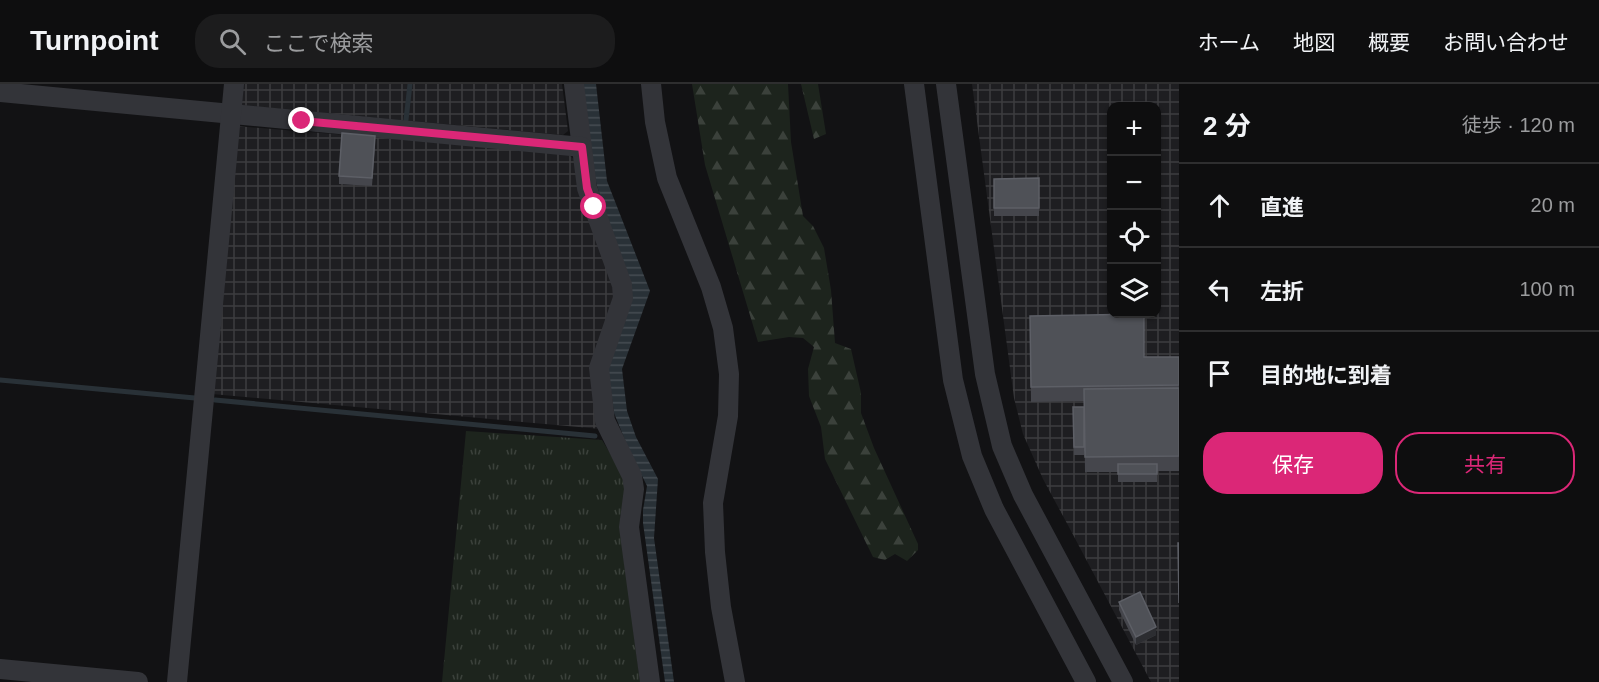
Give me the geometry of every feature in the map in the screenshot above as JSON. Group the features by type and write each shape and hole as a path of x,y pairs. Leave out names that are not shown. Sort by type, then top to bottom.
{"street":[{"path":"177,682 234,84"},
{"path":"574,84 587,188 622,285 623,298 599,368 605,421 632,476 634,489 629,527 650,682"},
{"path":"651,84 655,122 667,178 711,287 723,328 729,374 728,416 713,503 721,607 735,682"},
{"path":"914,84 953,380 972,456 994,509 1086,682"},
{"path":"946,84 985,374 1002,446 1023,495 1123,682"},
{"path":"0,92 582,147"},
{"path":"0,669 138,682"}],"shaded area":[{"path":"240,84 562,84 568,131 563,135 238,105"},
{"path":"582,84 596,84 607,181 650,291 622,369 627,411 636,437 658,479 654,538 674,682 665,682 643,523 647,486 614,413 608,369 632,290 597,186"},
{"path":"972,84 1179,84 1179,682 1151,682 1043,479 1023,434 1014,398"},
{"path":"236,126 567,153 577,162 615,292 601,429 212,394"}],"green space":[{"path":"692,84 788,84 791,142 803,216 813,226 824,248 831,290 835,343 851,349 861,393 861,413 874,448 918,544 918,550 907,561 895,554 885,560 873,557 825,459 821,427 809,396 808,369 814,347 803,338 789,337 758,342 705,165"},
{"path":"801,84 818,84 826,134 814,139"},
{"path":"466,431 602,440 626,480 620,520 640,682 442,682"}],"building":[{"path":"342,133 375,136 372,178 339,176"},
{"path":"1039,178 1039,208 994,208 994,179"},
{"path":"1107,315 1107,318 1144,318 1144,357 1179,357 1179,385 1031,387 1030,316"},
{"path":"1179,388 1179,456 1085,457 1084,389"},
{"path":"1073,407 1084,407 1084,447 1074,447"},
{"path":"1118,464 1157,464 1157,474 1118,474"},
{"path":"1178,543 1179,543 1179,603"},
{"path":"1140,592 1156,627 1136,637 1119,602"}],"waterway":[{"path":"406,120 410,84"},
{"path":"0,380 195,398"},
{"path":"215,400 595,436"}],"route":[{"path":"302,121 582,147 587,188 594,207"}]}
